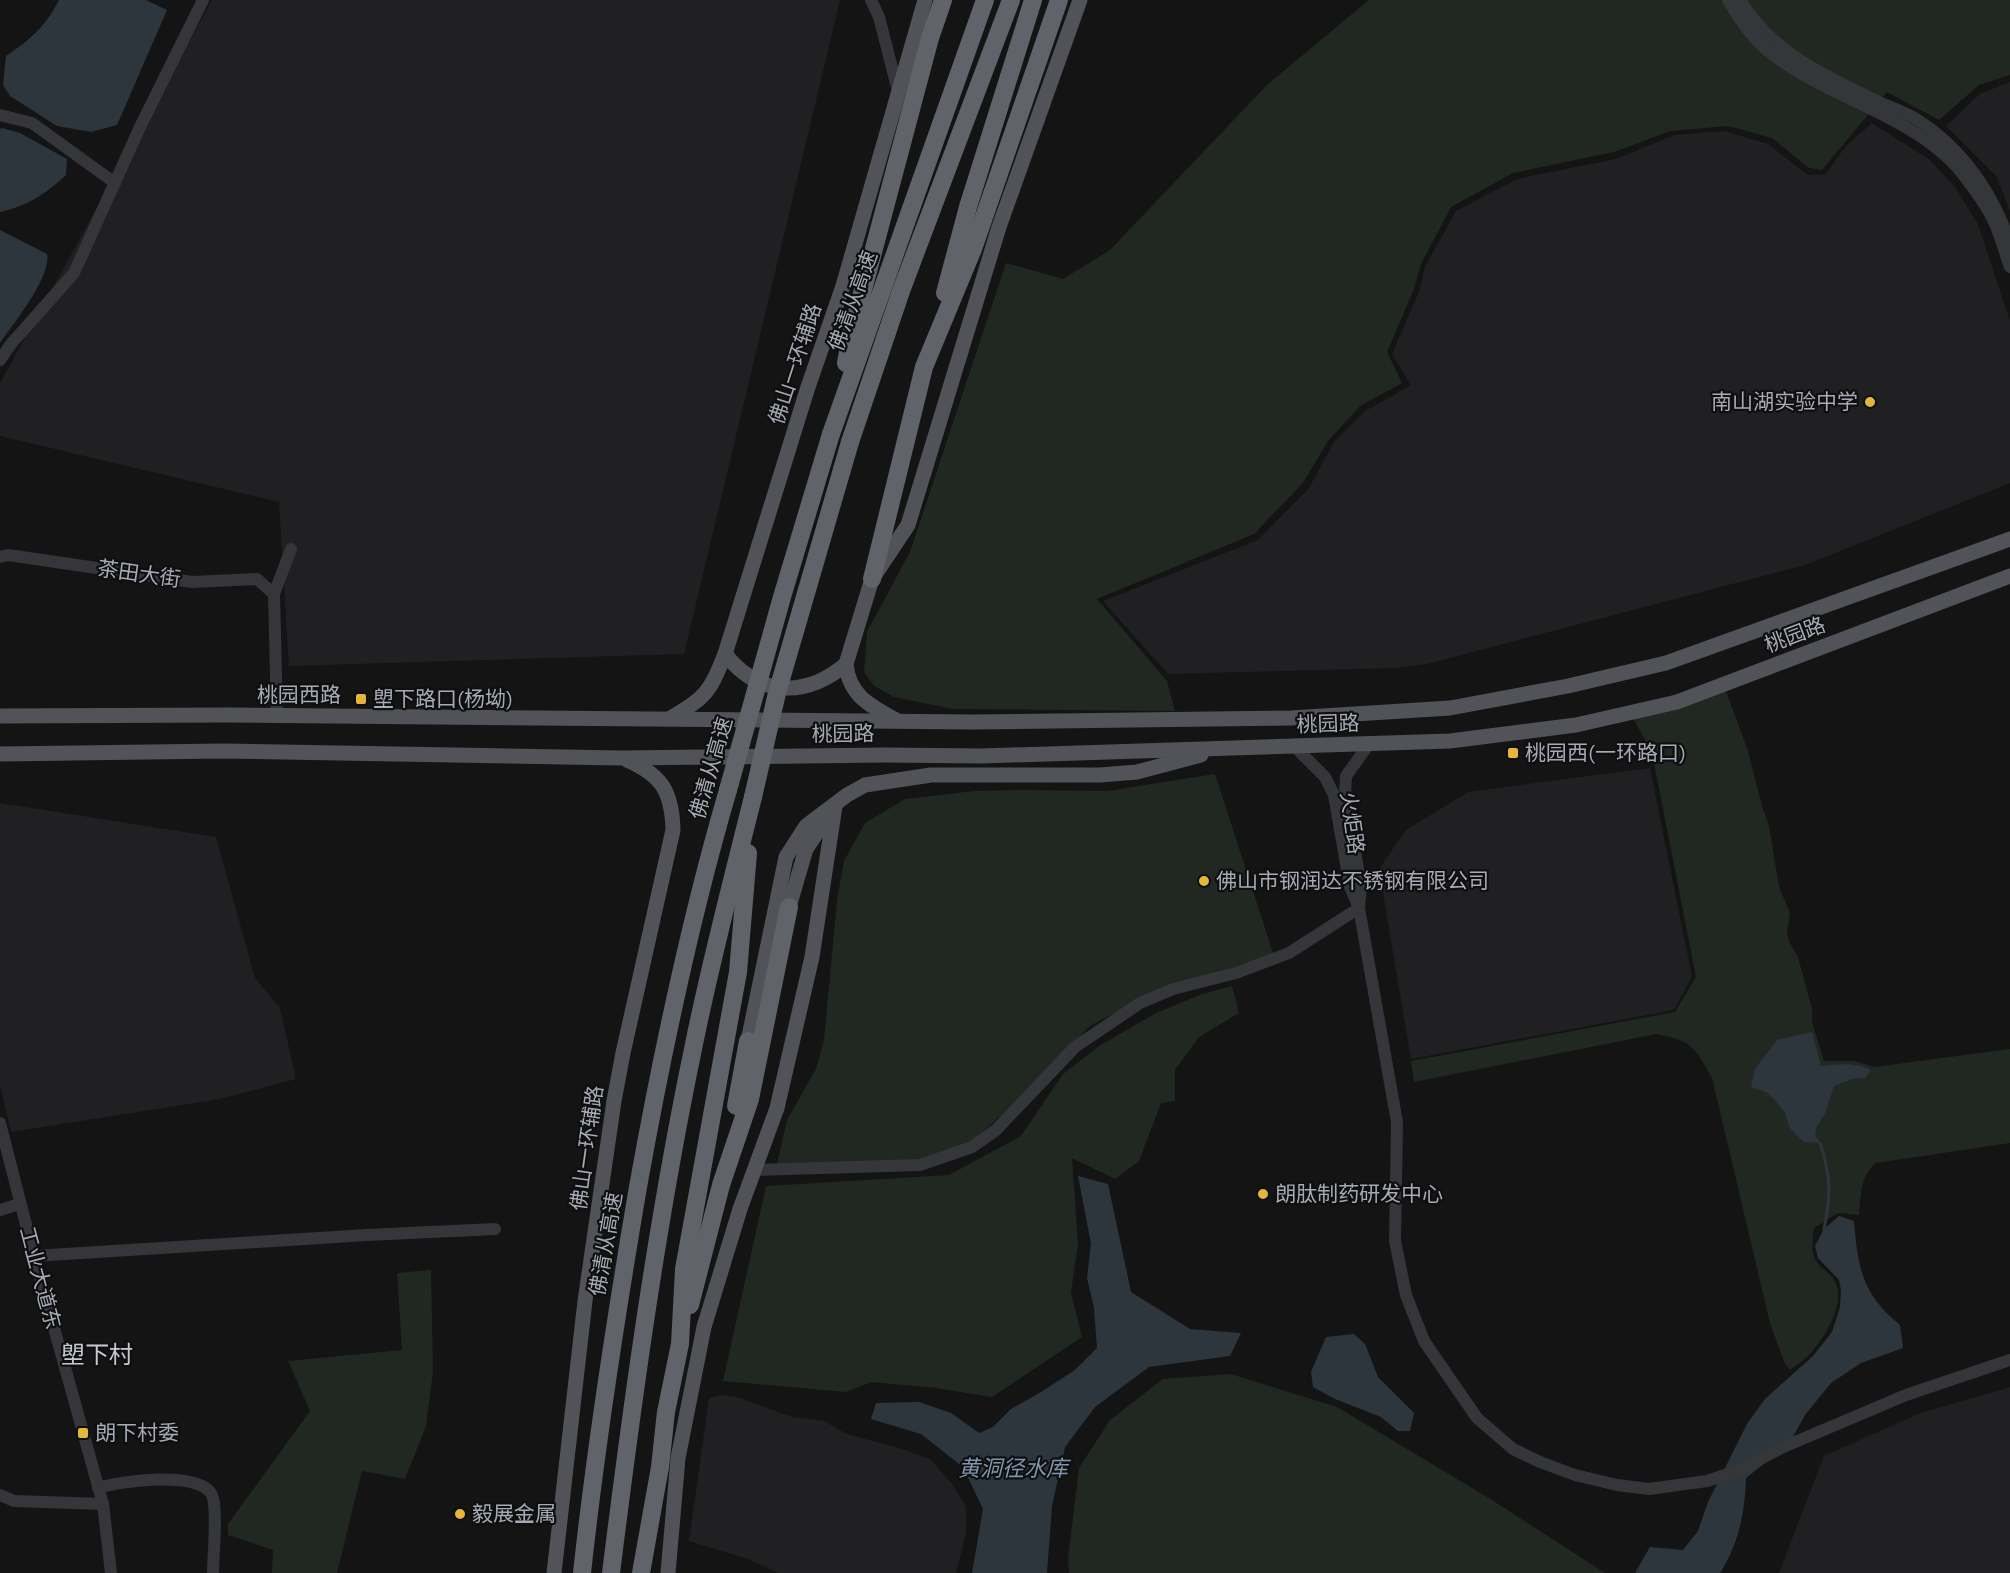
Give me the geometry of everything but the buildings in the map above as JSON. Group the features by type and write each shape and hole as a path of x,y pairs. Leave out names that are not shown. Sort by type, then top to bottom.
{"highway":[{"path":"837,413 851,335 930,38 943,0"},
{"name":"佛清从高速","path":"582,1573 613,1330 659,1072 707,862 837,413 986,0"},
{"name":"佛清从高速","path":"611,1573 640,1346 682,1104 707,983 777,693 850,442 901,291 1011,0"},
{"path":"872,579 924,367 968,207 1033,0"},
{"path":"924,367 973,249 1059,0"},
{"path":"680,1344 684,1269 738,972 753,797"},
{"path":"721,1185 750,1099 789,907"},
{"path":"640,1573 660,1467 666,1412 680,1344 721,1185 748,1041"},
{"path":"646,1573 649,1528"}],"main road":[{"name":"佛山一环辅路","path":"669,719 698,702 711,688 725,654 808,387 843,286 925,0"},
{"path":"899,721 871,705 856,692 848,678 846,664 872,579 908,525 999,227 1080,0"},
{"name":"桃园路","path":"669,719 899,721 1291,718 1450,708 1569,686 1666,663 2010,539"},
{"name":"桃园路","path":"621,758 982,756 1369,744 1450,741 1576,725 1677,702 2010,576"},
{"path":"725,654 745,675 767,685 787,689 811,686 831,678 846,664"},
{"name":"桃园西路","path":"0,716 669,719"},
{"path":"748,1041 786,857 806,826 847,795 865,785 931,776 1100,775 1137,772 1227,748"},
{"path":"0,754 222,751 621,758"},
{"name":"佛山一环辅路","path":"554,1573 582,1323 614,1101 672,830 672,813 668,793 645,768 621,758"},
{"path":"789,907 806,849 835,806"},
{"path":"668,1573 678,1458 704,1327 740,1209 777,1108 812,957 835,806"}],"street":[{"path":"0,360 11,344 74,273 202,0"},
{"path":"871,0 879,17 898,91"},
{"path":"1728,0 1742,24 1767,50 1798,72 1911,131 1957,168 1994,222 2010,267"},
{"path":"1740,0 1751,19 1776,44 1800,61 1918,120 1958,152 1984,187 2001,217 2010,242"},
{"path":"0,115 32,123 115,183"},
{"path":"277,716 274,594 291,549"},
{"name":"茶田大街","path":"0,557 8,555 192,582 257,579 274,594"},
{"name":"火炬路","path":"1359,908 1361,886 1345,794 1346,776 1369,744"},
{"name":"火炬路","path":"1294,746 1325,777 1334,795 1350,887 1359,908"},
{"path":"754,1170 920,1165 972,1147 996,1130 1075,1047 1140,1003 1173,989 1236,973 1289,953 1359,908 1397,1122 1395,1241 1406,1295 1424,1341 1477,1418 1513,1449 1575,1475 1617,1485 1648,1489 1707,1480 1740,1470 1781,1448 1906,1395 2010,1360"},
{"name":"工业大道东","path":"0,1123 33,1256 103,1504 111,1573"},
{"path":"0,1210 20,1204"},
{"path":"33,1256 495,1229"},
{"path":"98,1488 110,1484 165,1479 199,1484 212,1494 216,1510 213,1573"},
{"path":"0,1495 14,1501 103,1504"}],"shaded area":[{"path":"212,0 840,0 684,654 289,666 279,502 0,436 0,383"},
{"path":"1369,0 2010,0 2010,75 1979,85 1939,120 1887,92 1822,170 1809,168 1772,138 1728,126 1670,131 1614,152 1513,173 1451,207 1421,264 1414,289 1387,352 1402,383 1360,406 1328,441 1303,483 1254,534 1097,599 1167,681 1175,711 953,709 894,697 874,686 864,672 867,632 910,552 1006,263 1063,279 1110,250 1267,85"},
{"path":"2010,82 2010,211 1997,177 1946,126 1980,94"},
{"path":"1872,123 1930,160 1955,187 1978,224 2010,321 2010,483 1805,565 1427,664 1396,668 1168,674 1103,601 1258,540 1309,488 1334,442 1365,411 1411,385 1392,354 1419,292 1425,267 1456,211 1517,179 1616,159 1674,135 1724,131 1768,144 1808,175 1825,175 1846,146"},
{"path":"1726,691 1748,751 1769,826 1779,887 1790,913 1787,932 1789,942 1798,957 1812,1009 1812,1022 1824,1061 1854,1061 1874,1067 2010,1049 2010,1143 1876,1163 1864,1180 1859,1215 1838,1213 1814,1228 1813,1254 1817,1263 1834,1280 1838,1298 1829,1328 1812,1352 1790,1370 1785,1364 1770,1323 1712,1078 1691,1047 1678,1039 1656,1034 1414,1082 1411,1061 1675,1012 1696,977 1655,768 1645,740 1633,718"},
{"path":"1650,768 1692,977 1674,1010 1411,1059 1379,869 1406,830 1468,792"},
{"path":"1215,774 1274,956 1146,996 1090,1026 1028,1091 974,1140 919,1162 777,1164 787,1120 816,1069 824,1040 837,900 844,861 865,823 905,799 974,791 1107,791"},
{"path":"0,803 216,837 255,978 280,1008 296,1079 220,1099 11,1132 0,1085"},
{"path":"1232,986 1239,1013 1199,1037 1175,1070 1175,1101 1161,1103 1139,1161 1115,1179 1072,1158 1078,1244 1071,1292 1082,1337 992,1397 936,1388 871,1382 846,1392 723,1381 766,1186 949,1175 1021,1136 1063,1074 1099,1046 1156,1013 1202,994"},
{"path":"431,1270 433,1372 426,1426 405,1479 362,1471 337,1573 272,1573 273,1550 228,1535 228,1524 310,1411 288,1361 402,1350 397,1273"},
{"path":"1231,1374 1337,1407 1492,1500 1605,1573 1069,1573 1068,1560 1079,1468 1110,1420 1163,1379"},
{"path":"2010,1387 2010,1573 1779,1573 1824,1456 1918,1414"},
{"path":"722,1395 737,1397 792,1417 824,1421 847,1434 902,1449 931,1460 952,1484 966,1507 966,1533 956,1573 778,1573 748,1559 689,1541 709,1398"}],"water":[{"path":"59,0 146,0 167,10 117,125 91,132 57,126 10,96 3,85 6,56 37,32"},
{"path":"0,129 20,133 67,159 66,175 50,188 28,202 0,212"},
{"path":"0,230 47,254 47,263 38,287 0,343"},
{"path":"1812,1032 1821,1066 1840,1064 1865,1067 1871,1070 1865,1078 1852,1079 1834,1086 1825,1114 1816,1128 1815,1135 1820,1143 1804,1142 1790,1128 1785,1113 1773,1098 1766,1092 1751,1087 1755,1069 1777,1040"},
{"name":"黄洞径水库","path":"1078,1176 1108,1184 1131,1292 1190,1329 1241,1333 1230,1356 1149,1367 1095,1407 1065,1447 1052,1506 1047,1573 972,1573 983,1509 963,1467 921,1434 871,1419 876,1403 919,1402 951,1413 979,1433 993,1427 1011,1409 1075,1370 1097,1348 1094,1308 1087,1278 1091,1244"},
{"path":"1839,1216 1854,1221 1864,1279 1877,1302 1900,1325 1903,1348 1861,1363 1831,1383 1805,1415 1789,1444 1746,1478 1740,1527 1727,1562 1720,1573 1636,1573 1650,1547 1683,1550 1698,1531 1708,1502 1747,1424 1765,1399 1813,1356 1832,1332 1840,1307 1841,1290 1839,1280 1818,1258 1815,1246 1824,1229"},
{"path":"1354,1334 1365,1344 1378,1377 1414,1413 1410,1431 1398,1431 1381,1417 1335,1399 1313,1387 1311,1372 1326,1337"}],"waterway":[{"path":"1820,1143 1829,1186 1824,1229"}],"place":[{"name":"南山湖实验中学","path":"1870,402"},
{"name":"塱下路口(杨坳)","path":"361,699"},
{"name":"桃园西(一环路口)","path":"1513,753"},
{"name":"佛山市钢润达不锈钢有限公司","path":"1204,881"},
{"name":"朗肽制药研发中心","path":"1263,1194"},
{"name":"朗下村委","path":"83,1433"},
{"name":"毅展金属","path":"460,1514"}],"district":[{"name":"塱下村","path":"97,1355"}]}
